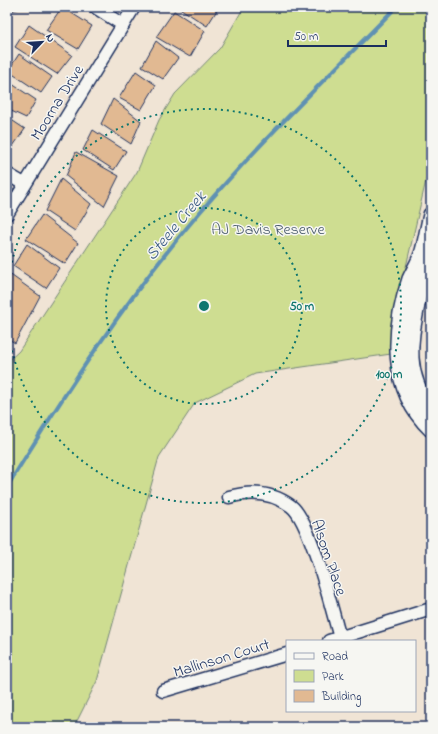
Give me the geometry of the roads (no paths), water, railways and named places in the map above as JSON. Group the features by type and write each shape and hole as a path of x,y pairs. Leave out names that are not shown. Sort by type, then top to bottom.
{"street":[{"path":"95,7 123,25"},
{"name":"Moorna Drive","path":"7,214 134,7"},
{"path":"7,174 24,184"},
{"path":"431,215 423,252 422,281 411,330 410,352 412,371 416,385 431,411"},
{"path":"423,252 410,280 398,332 397,344 398,362 405,390 415,410 431,428"},
{"name":"Alsom Place","path":"229,497 254,492 274,498 291,506 301,520 310,539 334,639"},
{"path":"334,639 431,610"},
{"name":"Mallinson Court","path":"164,690 286,654"}],"waterway":[{"name":"Steele Creek","path":"7,487 98,345 147,277 173,244 248,159 396,7"}],"park label":[{"name":"AJ Davis Reserve","path":"268,228"}]}
